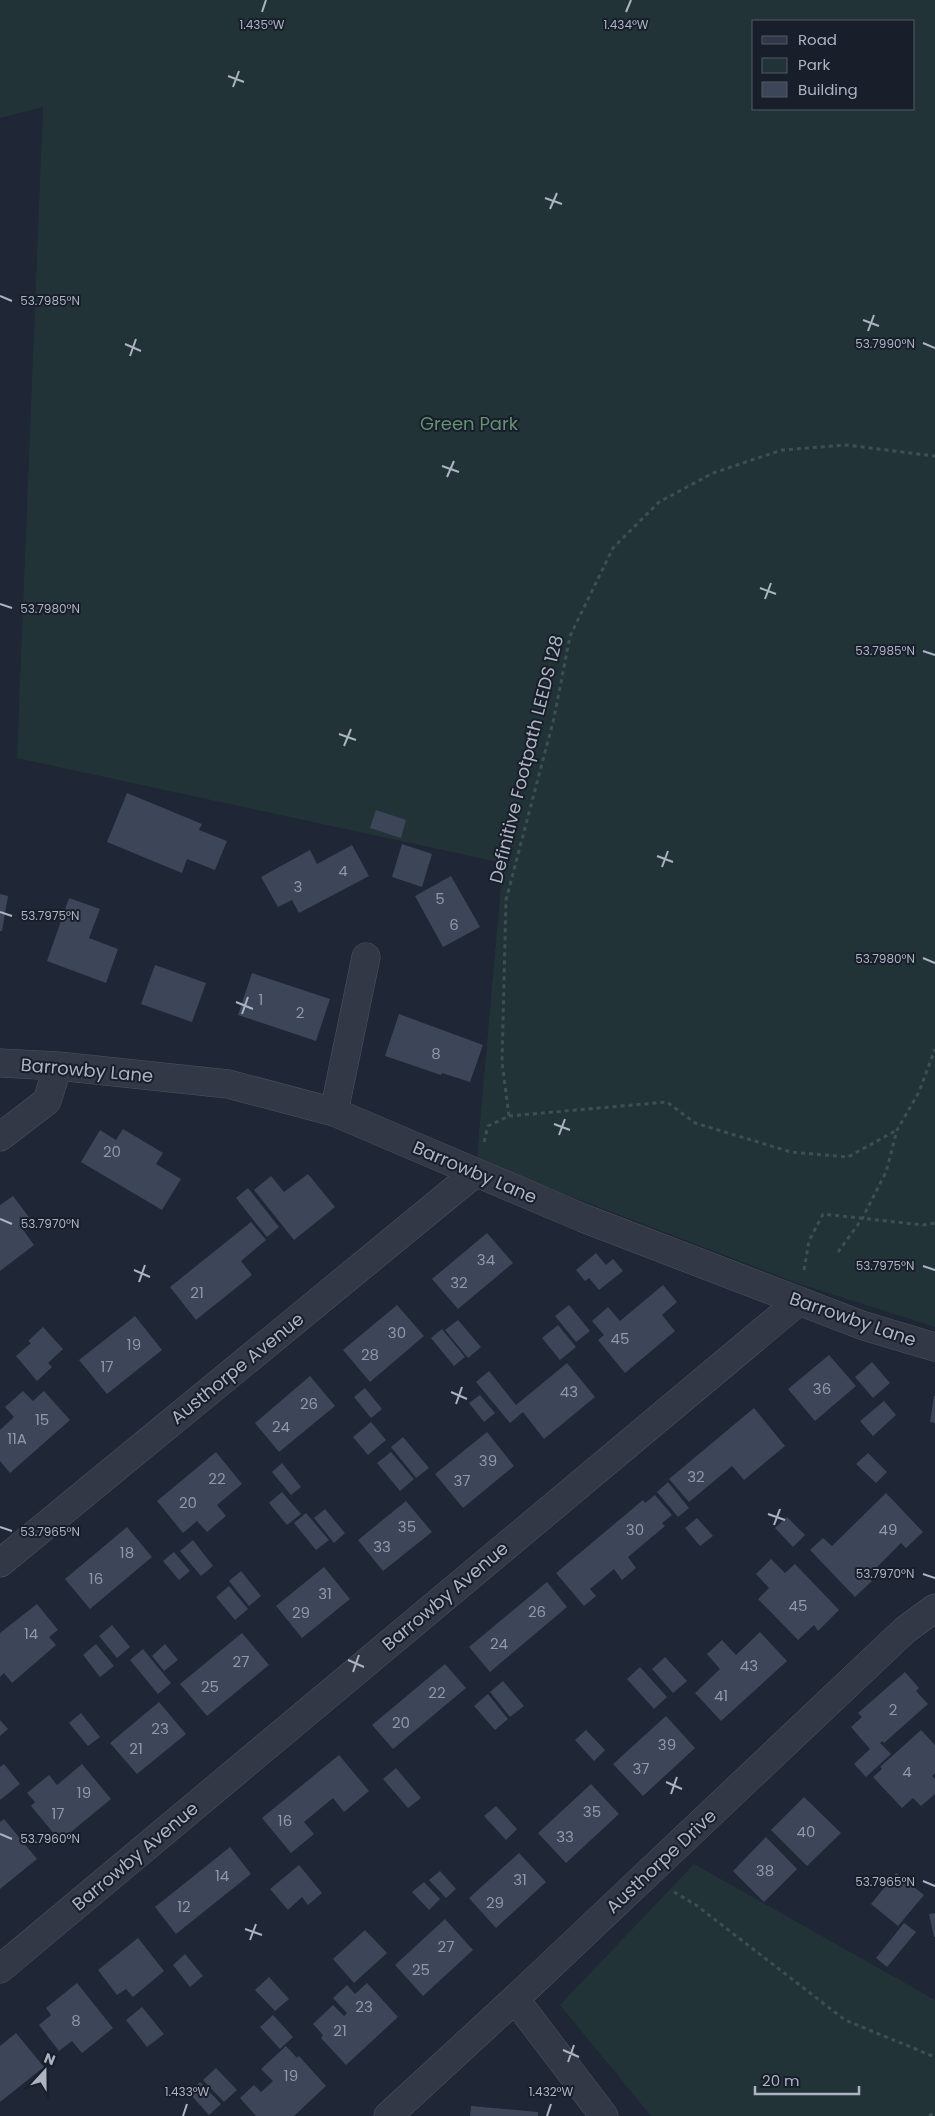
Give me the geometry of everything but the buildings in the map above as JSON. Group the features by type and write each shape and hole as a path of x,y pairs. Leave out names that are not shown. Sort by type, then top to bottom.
{"street":[{"path":"334,1112 366,957"},
{"name":"Barrowby Lane","path":"0,1063 58,1066 228,1084 334,1112 583,1218 864,1326 935,1347"},
{"path":"0,1137 47,1101 58,1066"},
{"name":"Austhorpe Avenue","path":"0,1563 475,1173"},
{"name":"Barrowby Avenue","path":"0,1969 799,1301"},
{"name":"Austhorpe Drive","path":"388,2116 515,1999 905,1630 935,1608"},
{"path":"515,1999 604,2116"}],"path":[{"name":"Definitive Footpath LEEDS 128","path":"509,1116 502,1062 506,900 554,718 570,636 613,548 658,502 713,473 782,450 846,444 935,456"},
{"path":"838,1252 862,1218 886,1172 897,1130 919,1092 935,1049"},
{"path":"475,1173 488,1126 509,1116 667,1102 695,1123 734,1136 791,1152 848,1156 897,1130"},
{"path":"799,1301 809,1241 823,1214 923,1225 935,1223"},
{"path":"645,1876 696,1905 845,2020 935,2057"},
{"path":"929,2116 935,2112"}],"green space":[{"name":"Green Park","path":"0,0 935,0 935,1327 797,1283 523,1178 477,1157 503,863 17,758 43,107 0,118"},
{"path":"694,1864 935,2000 935,2116 651,2116 560,2005"}]}
